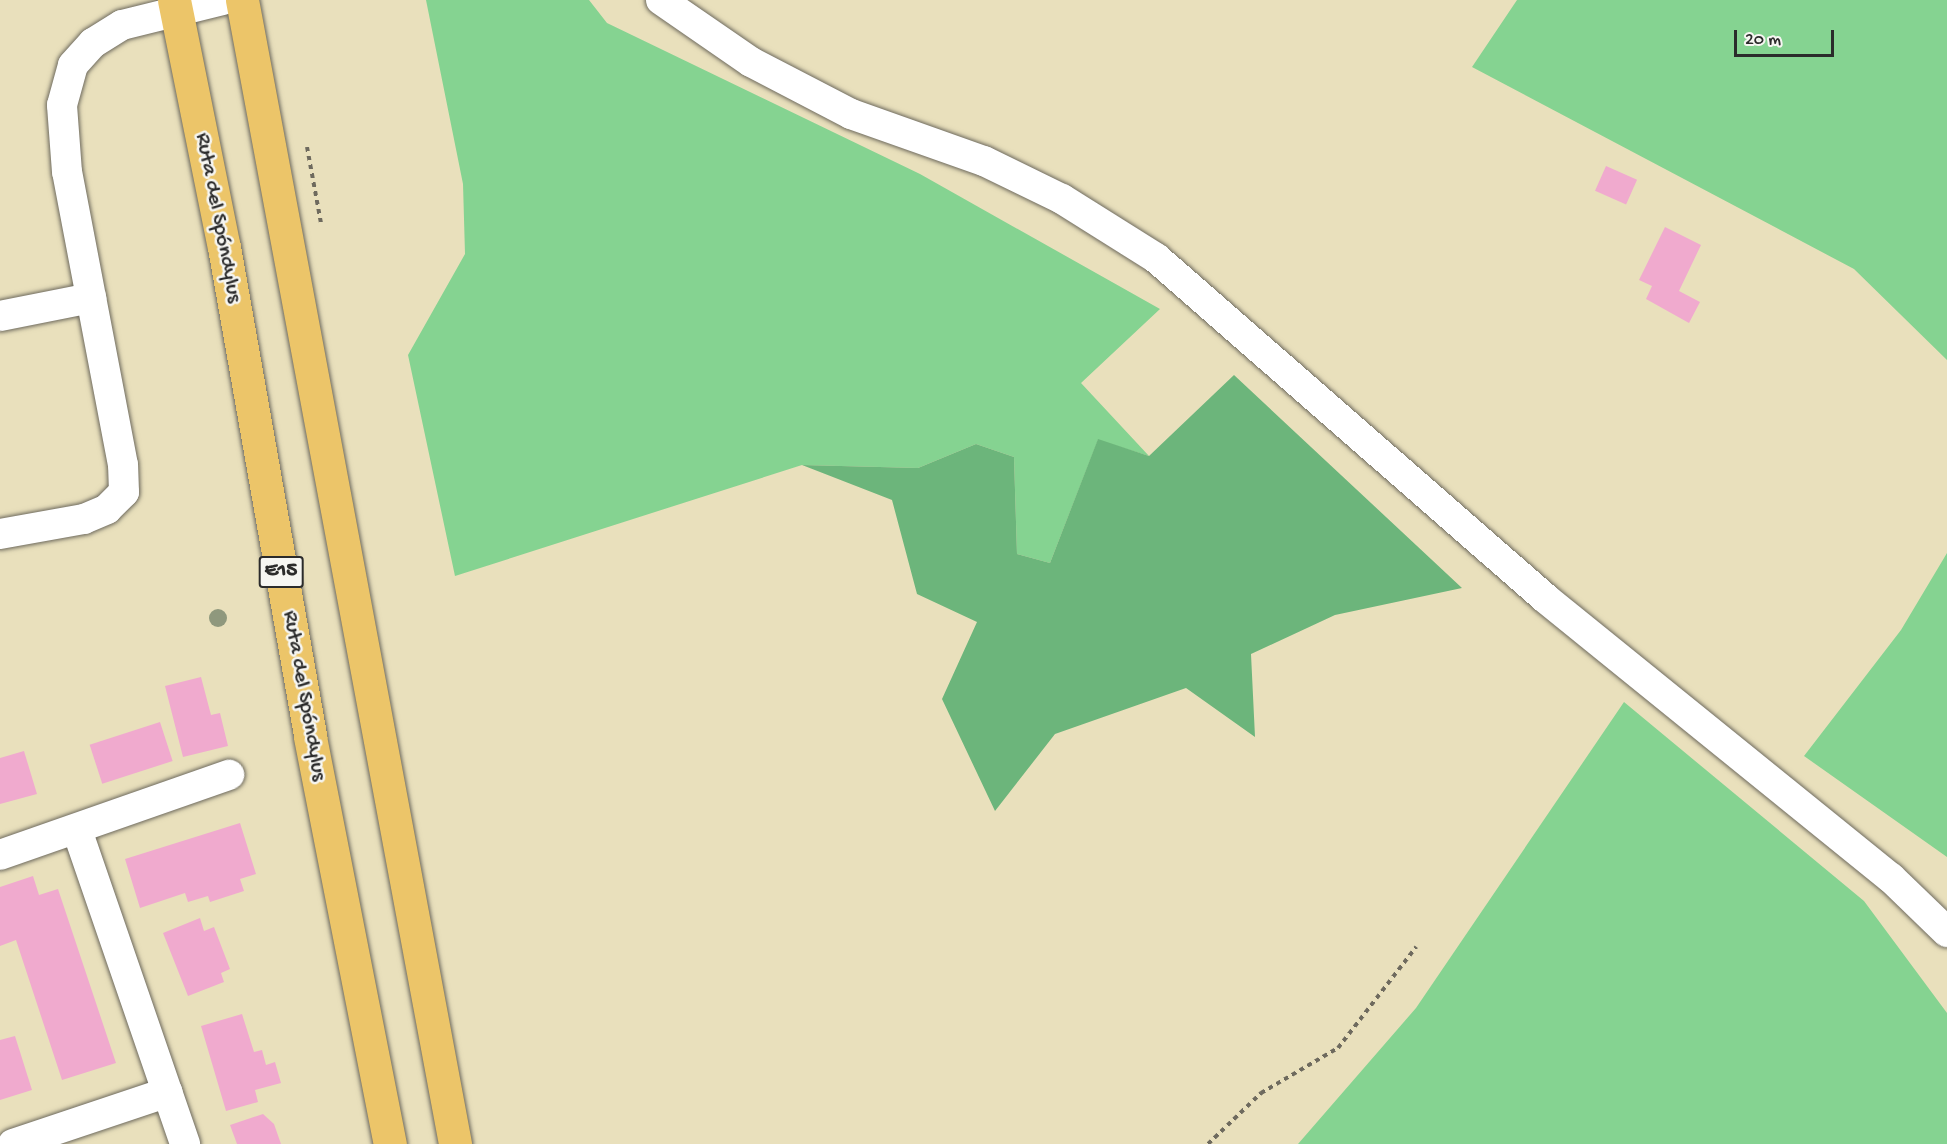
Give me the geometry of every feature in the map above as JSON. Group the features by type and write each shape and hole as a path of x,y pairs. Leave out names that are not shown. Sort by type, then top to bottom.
{"highway":[{"path":"242,0 455,1144"},
{"name":"Ruta del Spóndylus","path":"175,5 224,247 310,736 390,1144"}],"street":[{"path":"0,534 84,519 107,509 124,492 123,465 67,172 62,105 73,64 93,43 122,25 175,5 223,0"},
{"path":"661,0 751,62 781,78 851,114 984,161 1062,200 1156,258 1545,598 1892,878 1947,932"},
{"path":"0,316 91,298"},
{"path":"0,855 229,775"},
{"path":"77,830 185,1144"},
{"path":"13,1144 168,1092"}],"path":[{"path":"1208,1144 1261,1093 1338,1048 1416,947"}],"green space":[{"path":"426,0 589,0 607,23 920,174 1160,309 1081,383 1149,456 1098,440 1050,563 1017,554 1014,457 976,444 918,468 802,465 455,576 408,355 465,254 463,184"},
{"path":"1517,0 1947,0 1947,360 1854,269 1472,67"},
{"path":"1234,375 1462,588 1335,615 1251,654 1255,737 1186,688 1055,734 995,811 942,699 977,622 917,594 892,500 802,465 918,468 976,444 1014,457 1017,554 1050,563 1098,439 1149,456"},
{"path":"1947,553 1947,857 1804,756 1901,630"},
{"path":"1624,702 1864,901 1947,1013 1947,1144 1298,1144 1416,1008"}],"building":[{"path":"1606,166 1637,180 1626,204 1595,191"},
{"path":"1665,227 1701,245 1679,291 1700,302 1689,323 1646,299 1652,286 1639,280"},
{"path":"201,677 211,715 220,713 228,746 183,757 165,686"},
{"path":"160,722 173,761 102,784 90,745"},
{"path":"24,751 37,794 0,804 0,758"},
{"path":"240,823 256,874 240,879 244,891 210,902 208,896 188,902 185,893 140,908 125,859"},
{"path":"33,876 39,895 58,889 116,1063 62,1080 16,940 0,946 0,887"},
{"path":"200,918 204,931 214,927 230,969 221,973 224,982 188,996 163,933"},
{"path":"242,1014 254,1052 262,1050 266,1065 275,1062 281,1083 255,1090 258,1102 226,1111 201,1026"},
{"path":"15,1036 32,1090 0,1100 0,1040"},
{"path":"263,1114 274,1124 281,1144 237,1144 230,1125"}]}
